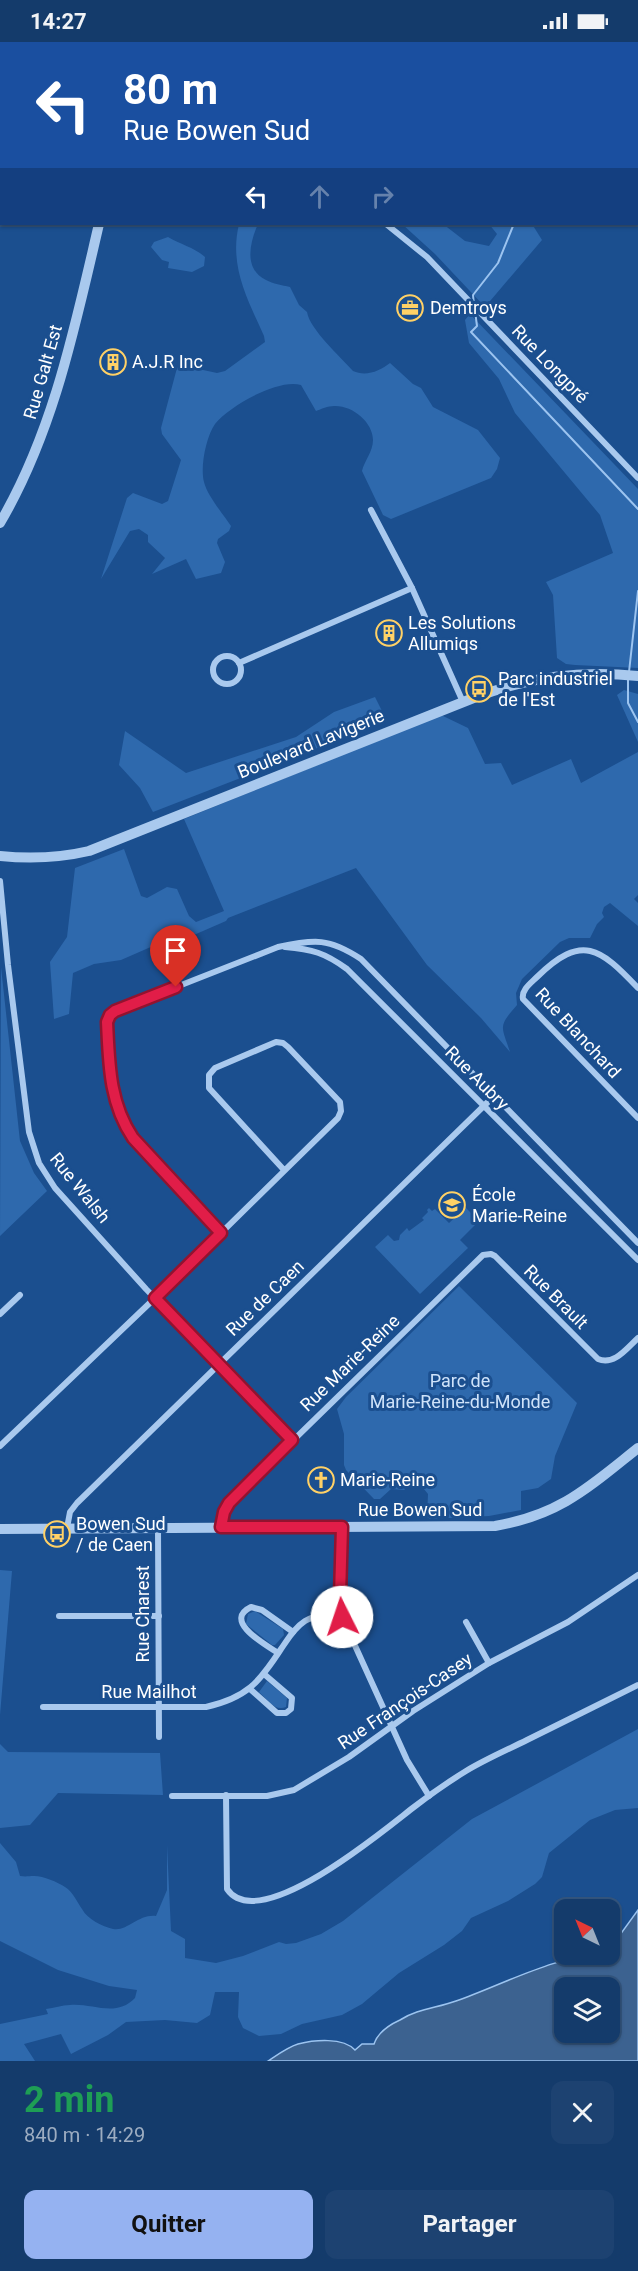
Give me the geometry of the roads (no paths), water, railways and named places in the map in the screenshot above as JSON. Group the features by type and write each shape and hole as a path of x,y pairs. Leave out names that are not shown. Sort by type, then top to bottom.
{"street":[{"name":"Rue Galt Est","path":"0,523 31,463 61,379 99,225"},
{"name":"Rue Longpré","path":"387,225 428,257 638,478"},
{"path":"371,510 412,588 464,702"},
{"path":"239,663 412,588"},
{"path":"225,656 230,656 239,663 240,675 232,683 221,682 213,674 215,662 225,656"},
{"name":"Boulevard Lavigerie","path":"0,856 68,856 89,851 497,689 540,678 595,673 638,676"},
{"name":"Rue Walsh","path":"0,881 9,976 29,1132 35,1155 55,1188 218,1365 292,1440"},
{"name":"Rue Aubry","path":"221,1233 133,1138 123,1124 109,1068 107,1022 115,1011 278,947 304,941 331,942 361,959 638,1243"},
{"name":"Rue Aubry","path":"278,947 311,949 330,956 347,969 638,1260"},
{"name":"Rue Blanchard","path":"638,988 612,962 595,951 578,950 568,952 554,960 522,995 523,999 638,1118"},
{"path":"0,1446 338,1118 341,1111 340,1102 283,1043 276,1042 215,1068 208,1081 209,1088 284,1170"},
{"name":"Rue de Caen","path":"67,1528 70,1512 77,1503 494,1096"},
{"name":"Rue Brault","path":"487,1254 499,1260 594,1356 604,1362 616,1358 638,1338"},
{"name":"Rue Marie-Reine","path":"221,1527 224,1512 229,1503 473,1263 487,1254"},
{"path":"0,1314 20,1295"},
{"name":"Rue Bowen Sud","path":"0,1529 483,1527 524,1521 554,1509 578,1495 638,1448"},
{"name":"Rue Charest","path":"158,1527 159,1737"},
{"path":"342,1527 340,1610 411,1767 429,1796"},
{"name":"Rue François-Casey","path":"172,1796 267,1796 294,1790 349,1757 489,1663 568,1622 638,1575"},
{"path":"278,1653 244,1629 241,1620 243,1614 251,1607 259,1608 293,1632"},
{"name":"Rue Mailhot","path":"43,1707 206,1707 229,1701 250,1689 264,1674 293,1632 310,1618 340,1610"},
{"path":"59,1616 159,1616"},
{"path":"466,1622 489,1663"},
{"path":"250,1689 276,1713 286,1713 291,1709 292,1698 264,1674"},
{"path":"226,1796 227,1889 236,1898 249,1901 281,1894 326,1872 364,1847 429,1796 474,1767 638,1685"}],"waterway":[{"path":"474,305 473,295 498,263 512,225"},
{"path":"475,311 477,326 471,332 638,509"},
{"path":"629,672 638,591"},
{"path":"628,677 628,703 638,722"}],"place":[{"name":"Demtroys","path":"410,308"},
{"name":"A.J.R Inc","path":"113,362"},
{"name":"Les Solutions Allumiqs","path":"389,633"},
{"name":"Parc industriel de l'Est","path":"479,689"},
{"name":"École Marie-Reine","path":"452,1205"},
{"name":"Marie-Reine","path":"321,1480"},
{"name":"Bowen Sud / de Caen","path":"57,1534"}],"park label":[{"name":"Parc de Marie-Reine-du-Monde","path":"460,1391"}]}
